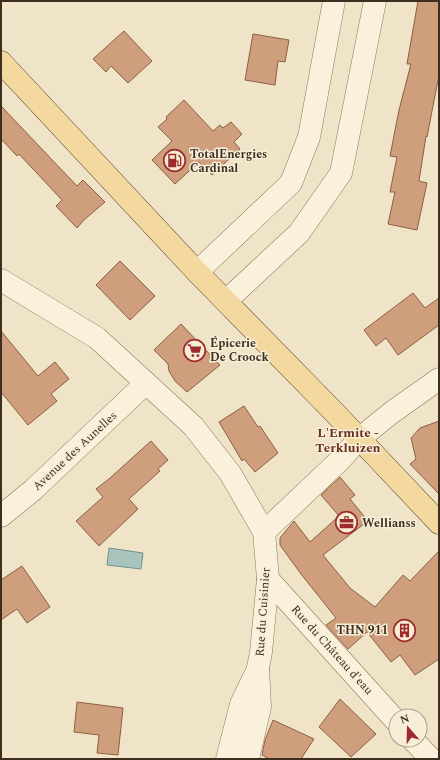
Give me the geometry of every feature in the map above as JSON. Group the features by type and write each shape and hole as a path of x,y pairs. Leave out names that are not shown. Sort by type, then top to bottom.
{"main road":[{"path":"1,62 197,272 439,523"}],"street":[{"path":"197,272 292,183 309,137 334,1"},
{"path":"226,301 299,233 341,173 375,1"},
{"path":"1,280 97,338 193,426 230,473 264,532 339,461 359,439 391,413 439,379"},
{"name":"Avenue des Aunelles","path":"1,516 34,490 146,382"},
{"name":"Rue du Cuisinier","path":"248,759 260,707 258,668 268,579 264,532"},
{"name":"Rue du Château d'eau","path":"268,579 388,712"},
{"name":"Rue du Cuisinier","path":"227,759 241,704 258,668"},
{"path":"421,748 431,759"}],"water":[{"path":"109,548 143,553 141,569 107,565"}],"building":[{"path":"418,1 439,1 439,75 427,137 426,136 419,181 427,183 417,230 388,224 395,192 390,192 397,157 390,156 399,110 411,64 407,64"},
{"path":"124,31 152,61 128,83 111,66 106,72 93,59"},
{"path":"253,34 289,40 285,62 278,61 275,85 245,80"},
{"path":"184,100 213,131 220,125 223,128 231,122 242,134 234,142 240,149 212,175 199,162 175,184 152,160 172,141 158,127"},
{"path":"1,106 77,186 83,180 105,202 77,228 56,206 62,200 19,154 17,156 1,139"},
{"path":"120,261 155,296 130,320 96,285"},
{"path":"413,293 425,308 439,298 439,325 398,355 386,338 376,346 364,330"},
{"path":"181,324 220,365 187,392 175,381 169,371 168,364 154,350"},
{"path":"1,331 38,376 55,362 69,379 51,394 57,401 28,425 1,392"},
{"path":"244,406 258,427 260,426 278,453 255,472 244,459 242,461 219,422"},
{"path":"439,421 439,494 410,464 416,459 411,438 420,428"},
{"path":"151,441 168,460 158,469 160,471 129,499 138,509 99,546 76,521 103,497 96,489"},
{"path":"340,477 355,495 350,499 368,521 323,555 350,588 375,607 403,575 410,581 439,551 439,659 415,675 400,655 391,662 367,632 348,649 326,625 336,618 280,545 280,538 294,521 310,542 339,516 321,495"},
{"path":"22,566 50,607 27,623 17,609 1,620 1,580"},
{"path":"340,699 376,734 351,757 319,727"},
{"path":"77,702 123,708 118,755 97,753 99,735 74,732"},
{"path":"273,720 314,739 301,759 269,759 262,755 265,740"}],"place":[{"name":"TotalEnergies Cardinal","path":"175,161"},
{"name":"Épicerie De Croock","path":"194,350"},
{"name":"Wellianss","path":"347,523"},
{"name":"THN 911","path":"404,630"}],"district":[{"name":"L'Ermite - Terkluizen","path":"348,440"}]}
